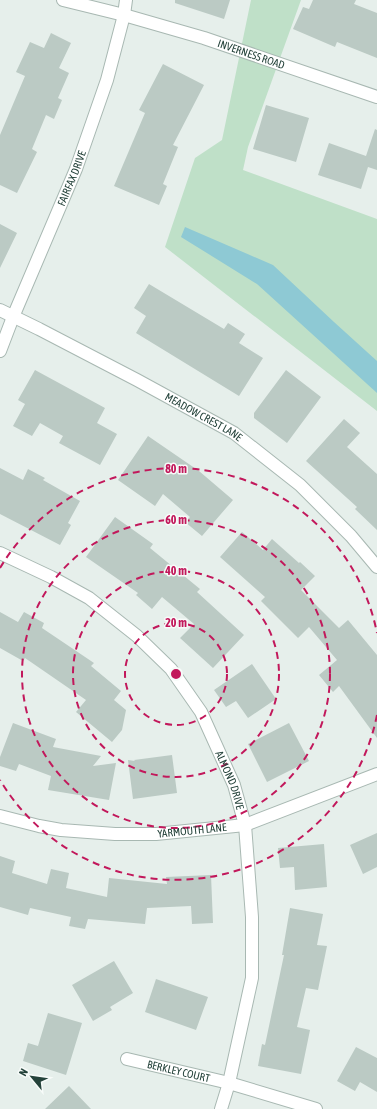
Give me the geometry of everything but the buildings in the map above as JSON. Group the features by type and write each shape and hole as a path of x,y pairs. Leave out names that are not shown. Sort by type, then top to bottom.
{"street":[{"name":"INVERNESS ROAD","path":"63,0 124,15 204,38 377,97"},
{"name":"FAIRFAX DRIVE","path":"0,351 13,316 76,169 107,80 124,15 126,0"},
{"name":"MEADOW CREST LANE","path":"0,310 123,373 234,433 300,485 351,536 377,567"},
{"name":"ALMOND DRIVE","path":"0,553 51,576 89,598 138,636 171,669 201,712 234,785 245,825 252,917 252,978 229,1083 221,1109"},
{"name":"YARMOUTH LANE","path":"0,816 61,830 115,834 156,834 245,825 377,774"},
{"name":"BERKLEY COURT","path":"127,1059 229,1083 316,1109"}],"green space":[{"path":"251,0 301,0 248,147 243,170 377,219 377,411 165,247 195,158 222,140"}],"water":[{"path":"185,227 273,265 377,361 377,393 257,284 181,237"}]}
